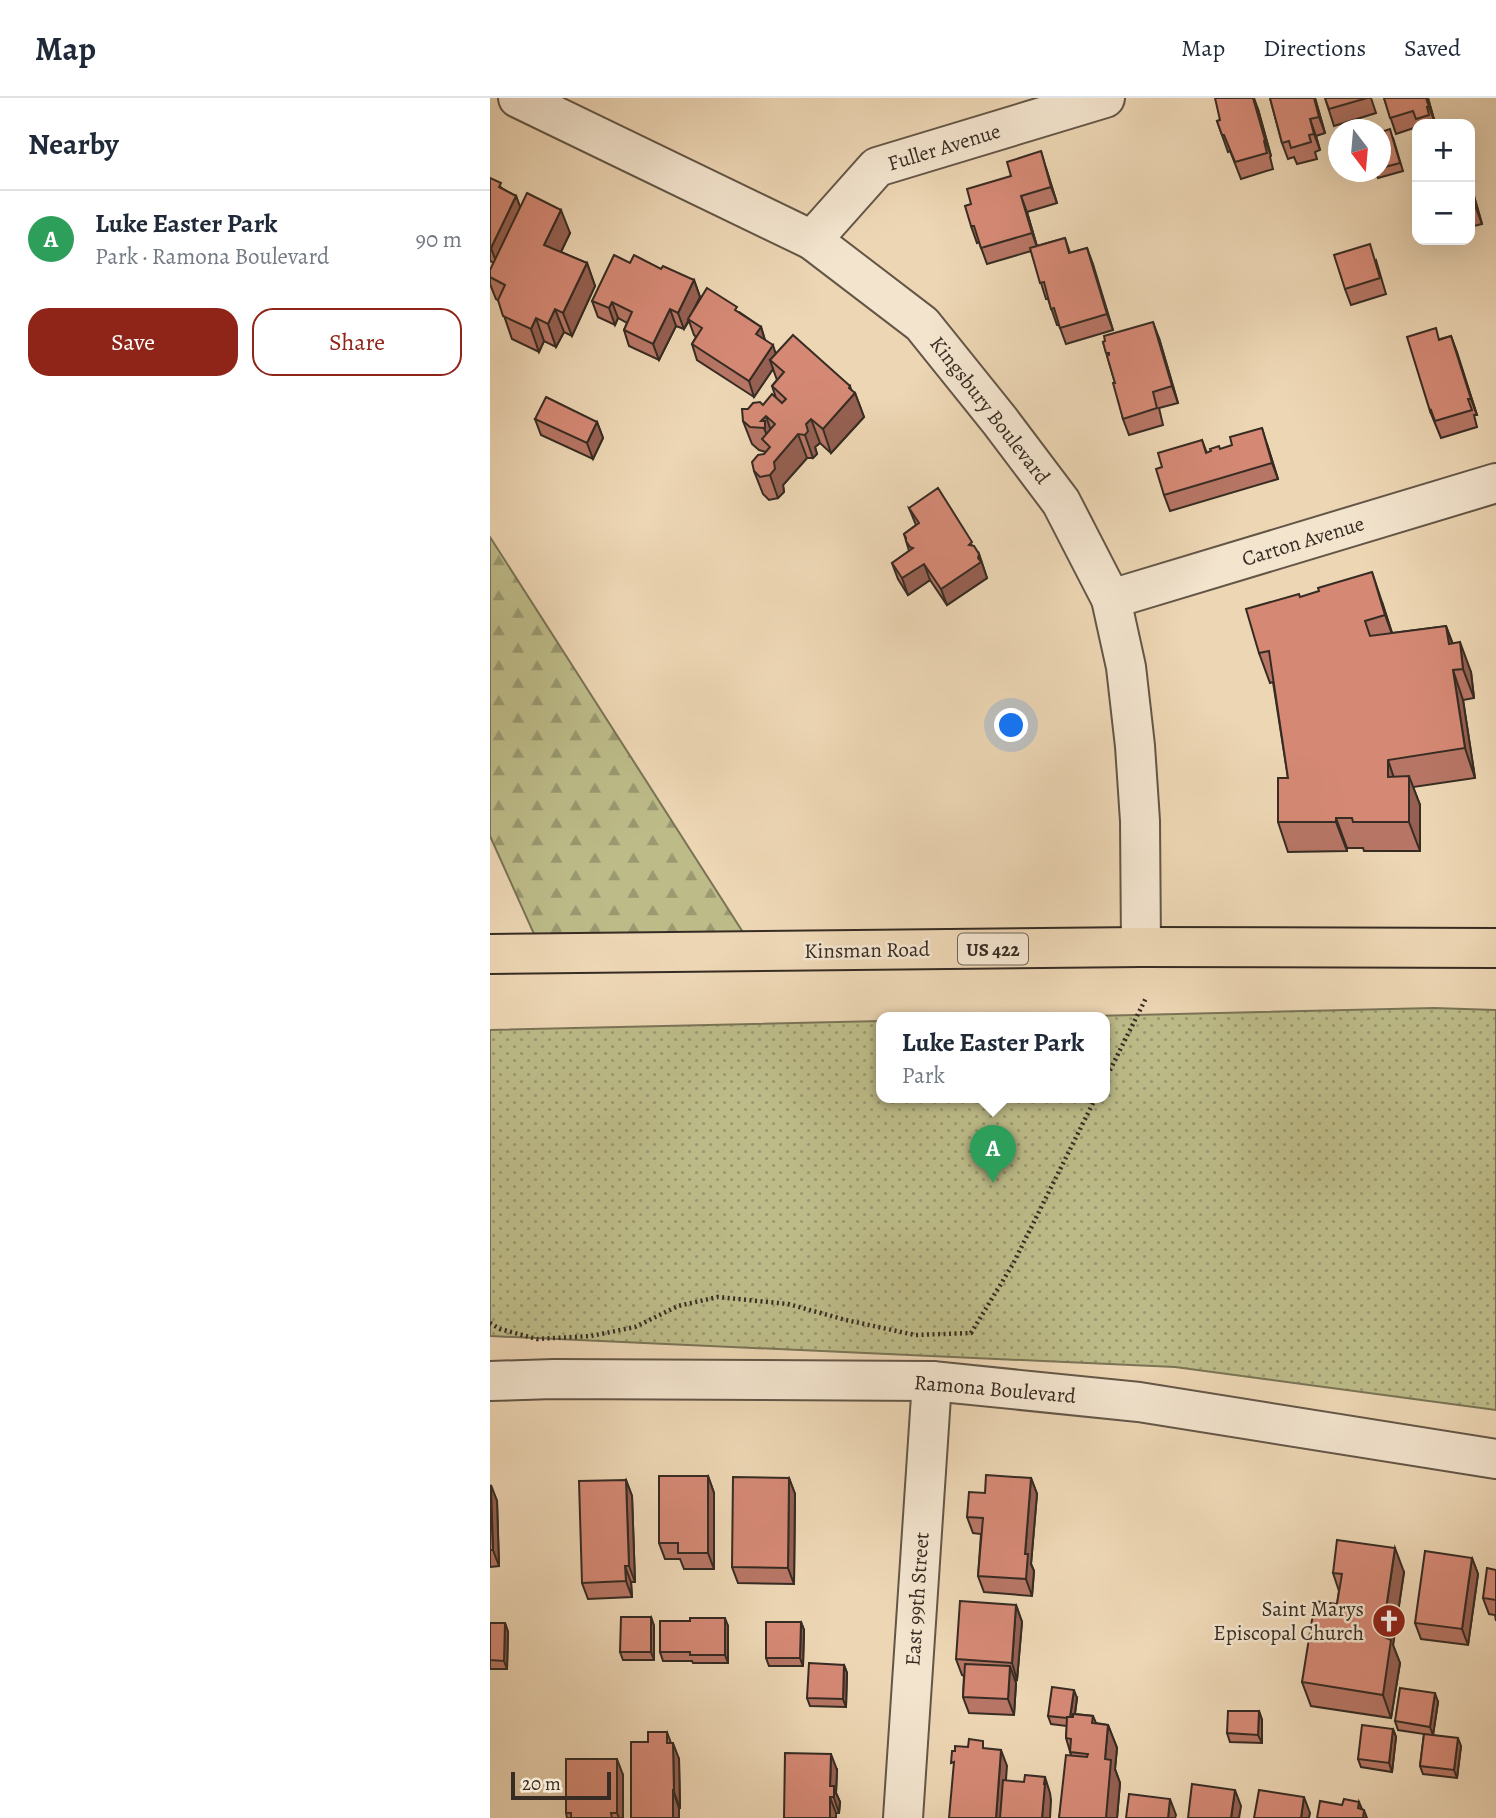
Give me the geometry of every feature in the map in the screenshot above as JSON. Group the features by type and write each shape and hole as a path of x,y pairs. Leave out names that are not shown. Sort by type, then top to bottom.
{"main road":[{"name":"Kinsman Road","path":"490,954 1141,947 1496,947"}],"street":[{"name":"Kingsbury Boulevard","path":"517,98 812,240 922,324 1061,502 1111,599 1126,667 1136,746 1140,821 1141,947"},
{"name":"Fuller Avenue","path":"812,240 877,167 1105,98"},
{"name":"Carton Avenue","path":"1111,599 1496,483"},
{"name":"Ramona Boulevard","path":"490,1381 554,1378 932,1381 1139,1402 1496,1459"},
{"name":"East 99th Street","path":"903,1818 932,1381"}],"path":[{"path":"1110,1070 1146,998"},
{"path":"490,1323 537,1339 591,1336 635,1327 678,1306 718,1297 788,1304 915,1335 971,1334 1013,1264 1093,1103"}],"green space":[{"path":"490,537 755,951 543,954 490,836"},
{"path":"1434,1008 1496,1010 1496,1410 1175,1367 490,1336 490,1030 876,1021 876,1103 1110,1103 1110,1016"}],"building":[{"path":"1215,98 1253,98 1267,153 1235,162 1217,121 1220,120"},
{"path":"1270,98 1314,98 1319,117 1310,119 1314,134 1309,135 1311,142 1291,148 1289,141 1282,143"},
{"path":"1325,98 1367,98 1329,109"},
{"path":"1384,98 1426,98 1429,115 1416,119 1413,111 1390,118"},
{"path":"1391,132 1400,163 1391,165"},
{"path":"1041,151 1051,187 1021,196 1032,233 981,248 965,206 971,204 967,189 1011,176 1007,162"},
{"path":"490,178 501,183 499,187 516,196 491,248 490,248"},
{"path":"527,193 561,210 544,245 587,263 563,313 555,309 548,324 536,318 531,329 503,316 498,300 505,285 490,277 490,270"},
{"path":"1065,238 1069,253 1087,248 1107,314 1060,328 1054,308 1051,309 1044,282 1040,283 1030,248"},
{"path":"1370,244 1380,278 1345,289 1334,255"},
{"path":"614,255 630,263 634,255 661,269 663,266 694,280 678,313 670,309 653,344 624,330 632,312 612,302 609,308 592,301"},
{"path":"707,288 737,307 735,310 761,327 756,334 773,345 749,381 692,344 702,328 688,319"},
{"path":"1153,322 1172,386 1153,392 1157,408 1123,419 1107,356 1109,353 1106,353 1103,342 1104,336"},
{"path":"1436,328 1439,340 1451,336 1472,410 1435,421 1407,337"},
{"path":"793,335 855,393 823,429 811,419 806,424 808,431 805,435 798,434 774,462 775,469 770,475 760,477 754,471 752,462 770,447 762,439 775,424 766,416 761,421 765,421 765,428 750,427 743,421 742,409 748,409 753,403 760,402 763,405 772,394 782,403 786,399 772,386 784,372 770,360"},
{"path":"546,397 597,422 587,443 535,419"},
{"path":"1262,428 1272,463 1164,495 1156,469 1162,467 1158,453 1202,440 1206,453 1219,446 1220,449 1232,445 1230,437"},
{"path":"938,488 972,542 969,545 974,546 979,554 981,562 941,589 924,564 902,578 892,563 913,548 906,541 904,534 919,523 909,508"},
{"path":"1372,572 1385,615 1365,621 1370,636 1446,626 1449,644 1460,642 1463,669 1453,670 1465,748 1388,760 1388,777 1409,776 1409,822 1353,822 1352,818 1336,818 1336,822 1278,822 1278,778 1288,778 1269,651 1259,653 1246,609 1299,594 1300,597 1319,591 1318,588"},
{"path":"986,1475 1031,1478 1025,1554 1028,1554 1026,1579 978,1576 983,1518 967,1517 969,1492 985,1493"},
{"path":"659,1476 708,1476 708,1553 678,1553 678,1543 659,1543"},
{"path":"733,1477 789,1478 788,1568 732,1567"},
{"path":"626,1480 629,1566 625,1566 626,1581 582,1583 579,1481"},
{"path":"490,1485 493,1550 490,1550"},
{"path":"1337,1540 1395,1548 1382,1636 1391,1640 1383,1695 1302,1682 1315,1601 1337,1604 1342,1574 1333,1573"},
{"path":"1425,1551 1472,1558 1462,1629 1415,1623"},
{"path":"1487,1568 1496,1570 1496,1600 1483,1598"},
{"path":"960,1601 1016,1605 1012,1663 956,1659"},
{"path":"621,1617 651,1617 651,1652 620,1652"},
{"path":"690,1618 725,1618 725,1655 660,1652 660,1621 690,1621"},
{"path":"766,1622 801,1622 800,1658 766,1658"},
{"path":"490,1623 505,1623 504,1661 490,1660"},
{"path":"809,1663 844,1665 843,1699 807,1698"},
{"path":"965,1664 1010,1666 1008,1699 963,1697"},
{"path":"1052,1687 1074,1690 1070,1717 1048,1716"},
{"path":"1400,1688 1435,1693 1430,1727 1395,1721"},
{"path":"1228,1711 1259,1711 1258,1735 1227,1733"},
{"path":"1073,1714 1093,1716 1092,1723 1108,1725 1105,1759 1111,1760 1106,1818 1059,1818 1066,1755 1087,1757 1088,1754 1070,1752 1071,1739 1066,1738 1067,1717 1073,1717"},
{"path":"1362,1725 1393,1729 1389,1763 1358,1759"},
{"path":"648,1732 667,1732 667,1743 673,1743 673,1818 631,1818 631,1742 648,1742"},
{"path":"1424,1734 1458,1738 1454,1770 1420,1766"},
{"path":"969,1739 983,1741 983,1748 1001,1750 996,1818 949,1818 954,1762 951,1763 952,1751 955,1751 955,1746 968,1747"},
{"path":"785,1753 831,1754 830,1786 834,1786 834,1797 830,1797 830,1818 784,1818"},
{"path":"566,1759 617,1759 617,1813 611,1813 612,1818 571,1818 571,1813 566,1813"},
{"path":"1025,1775 1045,1777 1042,1818 1000,1818 1003,1780 1024,1782"},
{"path":"1192,1784 1235,1790 1231,1818 1188,1818"},
{"path":"1259,1790 1304,1797 1301,1818 1254,1818"},
{"path":"1129,1794 1170,1799 1168,1818 1126,1818"},
{"path":"1344,1799 1359,1802 1358,1808 1364,1810 1363,1818 1317,1818 1320,1801 1342,1805"}],"place":[{"name":"Luke Easter Park","path":"993,1183"},
{"name":"Saint Marys Episcopal Church","path":"1389,1621"}]}
